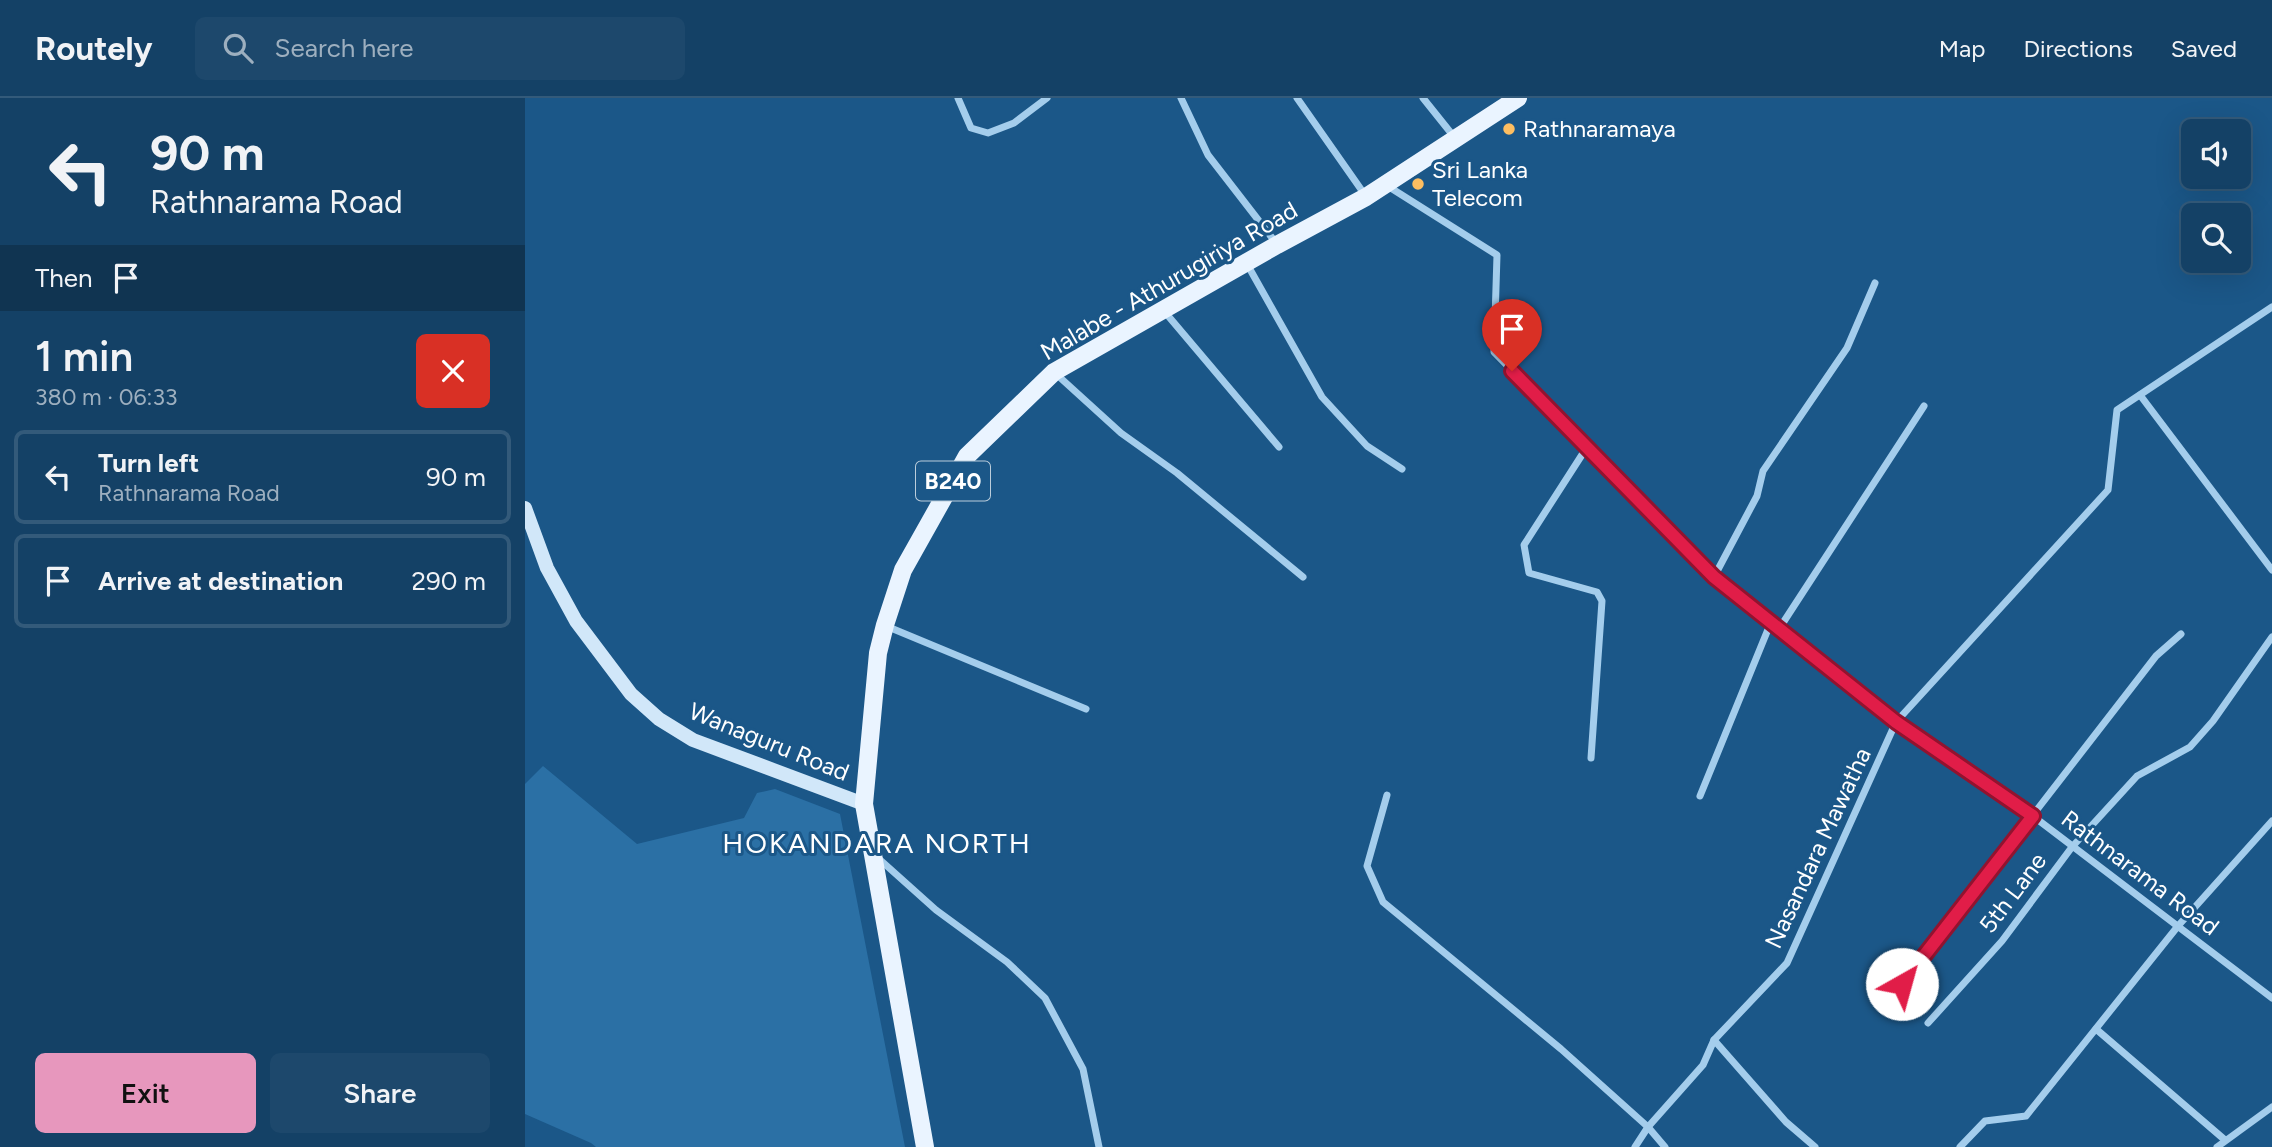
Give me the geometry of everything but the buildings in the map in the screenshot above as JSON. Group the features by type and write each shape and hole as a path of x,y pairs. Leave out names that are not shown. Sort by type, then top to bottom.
{"main road":[{"name":"Malabe - Athurugiriya Road","path":"925,1147 865,804 878,653 885,625 903,570 967,456 1054,372 1366,197 1518,98"}],"street":[{"path":"958,98 971,128 988,133 1014,123 1047,98"},
{"path":"1181,98 1208,155 1277,245"},
{"path":"1297,98 1366,197"},
{"path":"1423,98 1455,139"},
{"name":"Rathnarama Road","path":"1385,185 1497,255 1494,352 1714,577 1896,722 2033,816 2271,996"},
{"path":"1247,264 1322,397 1367,446 1402,469"},
{"path":"1714,577 1757,496 1763,471 1847,348 1875,283"},
{"path":"2272,307 2140,395 2272,570"},
{"path":"1163,310 1279,447"},
{"path":"1054,372 1121,433 1178,473 1303,577"},
{"name":"Nasandara Mawatha","path":"1635,1147 1648,1128 1703,1065 1714,1040 1787,963 1896,722 2108,490 2117,410 2140,395"},
{"path":"1779,629 1924,405"},
{"path":"1587,447 1524,545 1529,573 1597,592 1602,601 1591,758"},
{"name":"Wanaguru Road","path":"525,508 547,568 576,621 631,694 659,719 693,740 865,804"},
{"path":"1700,796 1771,622"},
{"path":"885,625 1086,709"},
{"path":"1902,984 2156,656 2181,634"},
{"name":"5th Lane","path":"1928,1023 2002,941 2072,847 2137,776 2190,747 2213,720 2272,637"},
{"path":"1387,794 1367,866 1383,902 1561,1049 1648,1128 1665,1147"},
{"path":"1960,1147 1985,1121 2026,1116 2178,926 2272,821"},
{"path":"875,856 936,910 1007,962 1045,999 1083,1069 1099,1147"},
{"path":"2096,1030 2225,1140"},
{"path":"1714,1040 1786,1122 1815,1147"},
{"path":"2217,1147 2272,1107"}],"shaded area":[{"path":"543,766 637,844 744,818 757,793 775,789 840,814 905,1147 596,1147 525,1114 525,784"}],"place":[{"name":"Rathnaramaya","path":"1509,129"},
{"name":"Sri Lanka Telecom","path":"1418,184"}],"district":[{"name":"HOKANDARA NORTH","path":"877,843"}],"route":[{"path":"1512,371 1714,577 1896,722 2033,816 1902,984"}]}
